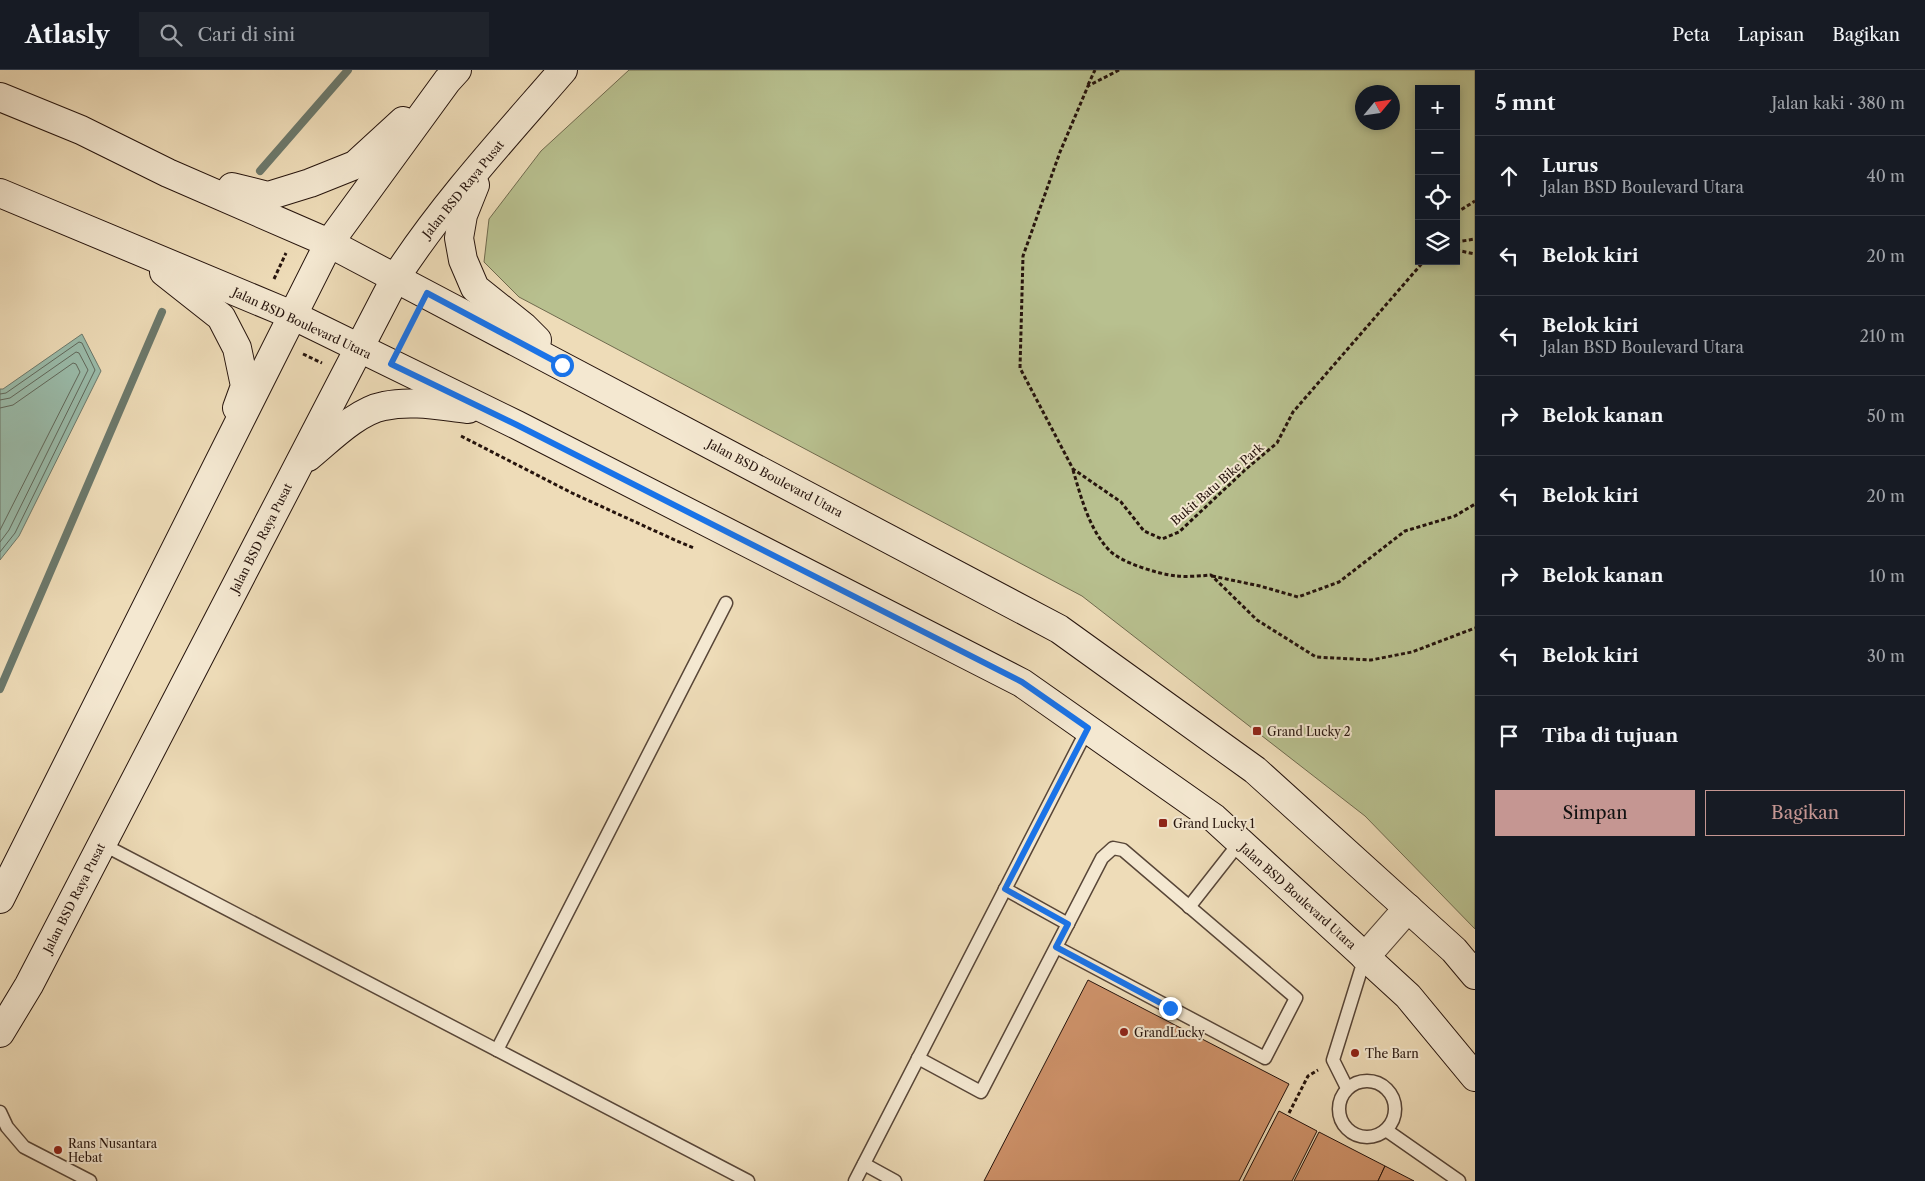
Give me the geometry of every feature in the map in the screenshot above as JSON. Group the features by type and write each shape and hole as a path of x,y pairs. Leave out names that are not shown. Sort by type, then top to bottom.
{"main road":[{"name":"Jalan BSD Raya Pusat","path":"0,1033 29,985 396,277 413,252 485,160 563,70"},
{"path":"168,172 268,196 310,183 355,165 452,75"},
{"path":"0,899 329,243 452,75"},
{"name":"Jalan BSD Boulevard Utara","path":"0,98 81,130 168,172 329,243 427,293 1059,629 1256,770 1454,950 1475,975"},
{"path":"485,160 463,216 459,238 463,260 475,288 524,327 562,365"},
{"name":"Jalan BSD Boulevard Utara","path":"0,194 292,316 490,412 1022,682 1214,818 1408,996 1475,1077"},
{"path":"139,251 221,317 237,348 245,386 206,488"},
{"path":"297,467 340,430 383,406 417,403 490,412"},
{"path":"1365,957 1408,908"}],"lane":[{"path":"497,1050 726,603"},
{"path":"855,1181 1088,728"},
{"path":"1189,907 1240,842"},
{"path":"102,844 748,1181"},
{"path":"918,1058 981,1092 1102,858 1113,848 1123,850 1296,998 1265,1058 1056,947"},
{"path":"1005,889 1068,924"},
{"path":"1347,1088 1333,1060 1365,957"},
{"path":"1363,1081 1380,1084 1392,1097 1394,1115 1386,1130 1370,1138 1353,1134 1347,1128 1341,1121 1339,1104 1347,1088 1363,1081"},
{"path":"0,1112 3,1131 24,1147 90,1181"},
{"path":"1386,1130 1459,1181"},
{"path":"864,1164 896,1181"}],"path":[{"name":"Bukit Batu Bike Park","path":"1095,70 1060,152 1023,256 1020,368 1073,469 1121,502 1144,531 1162,539 1179,532 1246,469 1277,444 1293,412 1421,265"},
{"path":"1088,86 1119,70"},
{"path":"1460,210 1475,201"},
{"path":"262,303 298,229"},
{"path":"1460,241 1475,239"},
{"path":"1460,251 1475,254"},
{"path":"391,364 427,293"},
{"path":"279,342 345,375"},
{"path":"454,433 677,542 703,551"},
{"path":"1073,469 1084,504 1099,536 1110,551 1134,565 1176,576 1211,576 1260,586 1298,598 1339,582 1405,531 1455,516 1475,504"},
{"path":"1211,576 1257,620 1316,657 1371,660 1412,652 1475,628"},
{"path":"1289,1113 1308,1076 1333,1060"}],"green space":[{"path":"629,70 1475,70 1475,929 1365,816 1082,596 519,297 484,262 489,219 541,151"}],"water":[{"path":"82,334 101,371 19,536 0,560 0,389 3,389"}],"building":[{"name":"GrandLucky","path":"1088,980 1289,1084 1239,1181 984,1181"},
{"path":"1279,1111 1317,1131 1292,1181 1243,1181"},
{"path":"1319,1132 1385,1166 1378,1181 1294,1181"},
{"path":"1385,1166 1414,1181 1378,1181"}],"waterway":[{"path":"260,171 348,70"},
{"path":"0,689 162,312"}],"place":[{"name":"Grand Lucky 2","path":"1257,731"},
{"name":"Grand Lucky 1","path":"1163,823"},
{"name":"GrandLucky","path":"1124,1032"},
{"name":"The Barn","path":"1355,1053"},
{"name":"Rans Nusantara Hebat","path":"58,1150"}],"route":[{"path":"562,365 427,293 391,364 517,425 1022,682 1088,728 1005,889 1068,924 1056,947 1170,1008"}]}
